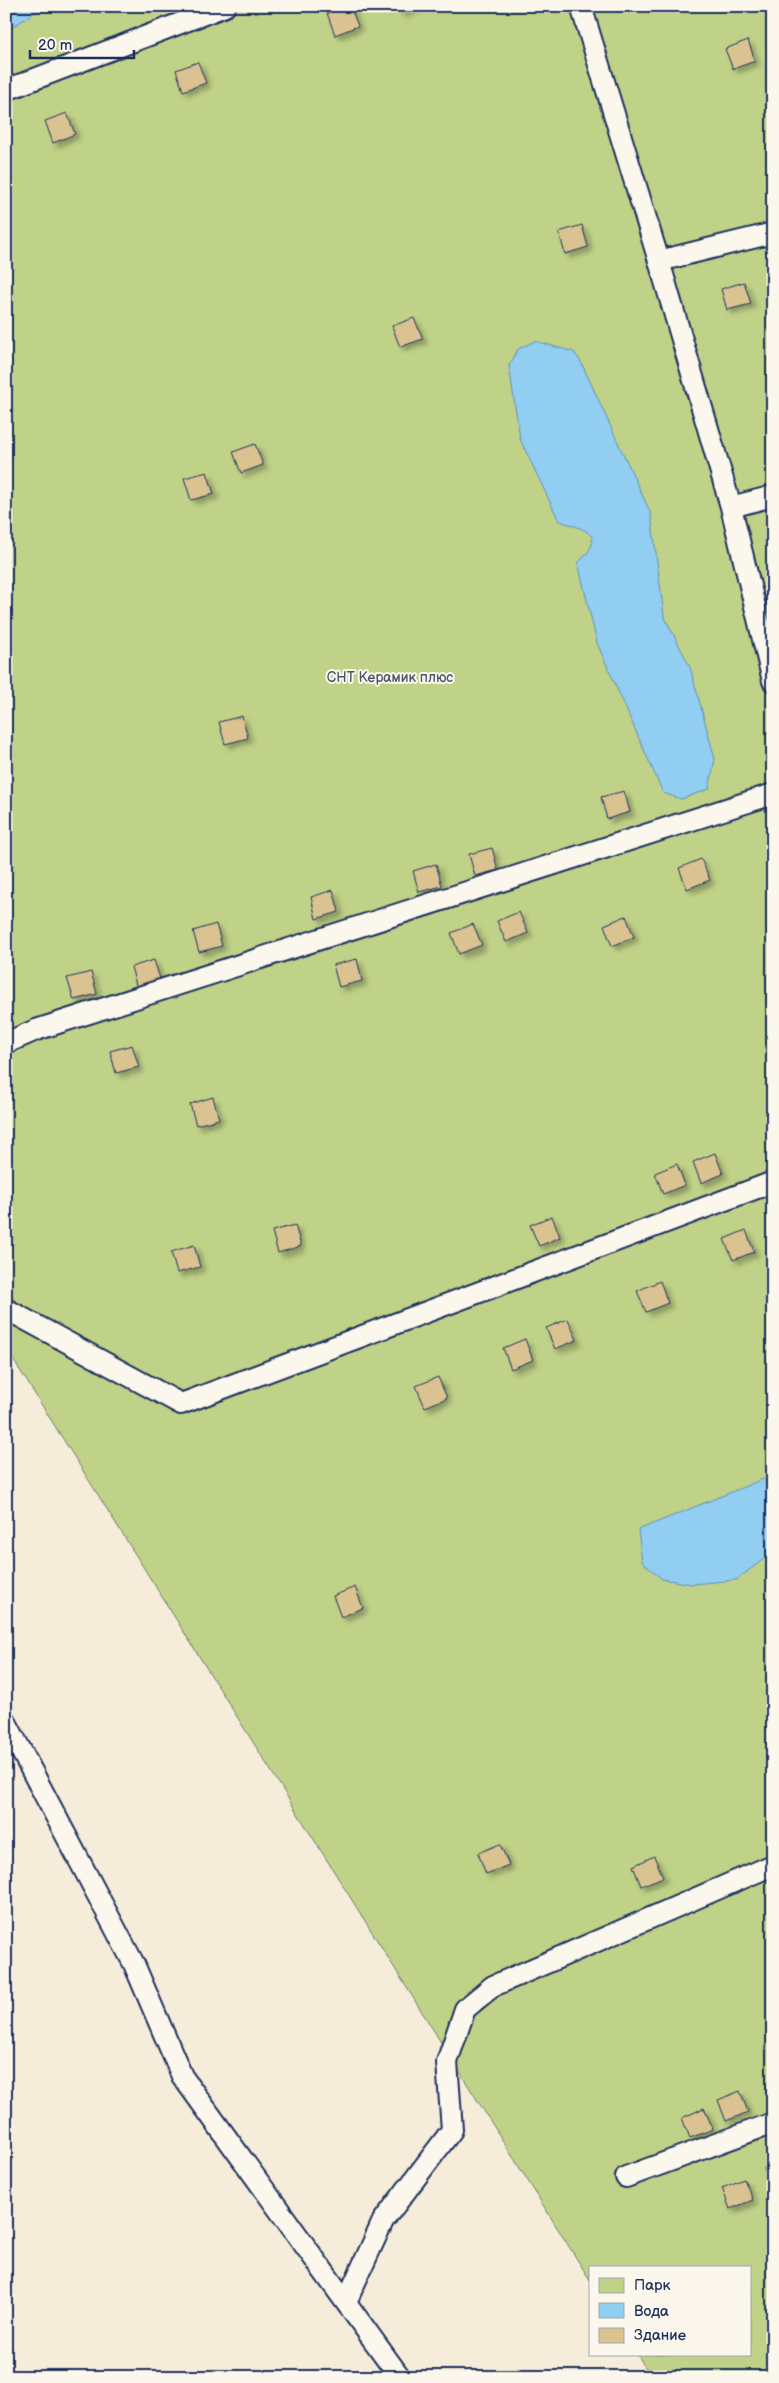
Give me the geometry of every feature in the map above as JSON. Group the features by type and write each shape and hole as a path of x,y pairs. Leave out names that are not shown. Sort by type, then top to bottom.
{"lane":[{"path":"6,90 224,6"},
{"path":"581,6 659,261 731,507 773,682"},
{"path":"659,261 773,233"},
{"path":"731,507 773,496"},
{"path":"6,1042 36,1030 773,794"},
{"path":"6,1309 181,1404 773,1182"},
{"path":"6,1722 134,1964 182,2076 400,2377"},
{"path":"346,2302 383,2221 452,2130 447,2062 465,2009 493,1986 773,1865"},
{"path":"626,2177 773,2123"}],"green space":[{"name":"СНТ Керамик плюс","path":"6,6 773,6 773,2377 651,2377 638,2356 752,2356 752,2266 589,2266 589,2278 6,1348"}],"water":[{"path":"6,6 45,6 6,31"},
{"path":"535,341 574,352 581,362 651,514 664,616 690,667 715,759 709,789 681,799 663,793 597,643 578,563 587,554 591,546 592,540 590,535 578,527 559,521 520,439 509,366 518,349"},
{"path":"763,1479 773,1488 773,1552 736,1580 692,1584 662,1579 642,1562 638,1530"}],"building":[{"path":"350,6 358,26 335,35 327,13"},
{"path":"398,6 420,6 400,13"},
{"path":"748,40 755,61 733,69 725,49"},
{"path":"198,62 206,83 183,91 176,70"},
{"path":"67,113 75,134 53,143 45,121"},
{"path":"582,225 588,247 565,254 559,232"},
{"path":"744,282 751,304 727,310 721,289"},
{"path":"414,318 423,339 400,347 392,326"},
{"path":"255,444 263,465 241,473 233,452"},
{"path":"207,472 214,494 191,500 184,478"},
{"path":"242,716 248,738 225,744 219,722"},
{"path":"624,791 630,812 607,819 601,797"},
{"path":"492,848 498,870 475,876 469,854"},
{"path":"701,859 710,880 687,889 679,868"},
{"path":"436,864 442,886 419,892 413,871"},
{"path":"333,890 339,912 316,919 311,897"},
{"path":"519,912 528,933 506,942 497,921"},
{"path":"626,916 634,937 612,946 604,925"},
{"path":"216,924 222,946 199,952 193,931"},
{"path":"473,924 482,945 459,954 451,933"},
{"path":"357,959 362,981 339,987 333,965"},
{"path":"154,960 161,982 137,988 131,967"},
{"path":"91,972 97,994 74,1000 67,978"},
{"path":"132,1045 139,1067 116,1073 110,1051"},
{"path":"213,1097 219,1119 196,1125 190,1104"},
{"path":"715,1153 723,1174 701,1183 693,1162"},
{"path":"677,1164 685,1185 663,1194 655,1173"},
{"path":"552,1216 560,1237 539,1246 530,1225"},
{"path":"295,1225 301,1246 278,1253 272,1231"},
{"path":"746,1230 754,1252 733,1260 724,1239"},
{"path":"194,1245 200,1267 177,1273 171,1252"},
{"path":"660,1281 668,1303 646,1312 637,1291"},
{"path":"568,1319 577,1340 555,1349 546,1328"},
{"path":"525,1339 533,1360 511,1369 503,1348"},
{"path":"438,1377 447,1398 425,1407 416,1386"},
{"path":"355,1587 363,1608 341,1617 333,1596"},
{"path":"500,1844 509,1865 486,1874 478,1853"},
{"path":"654,1856 663,1877 641,1886 633,1866"},
{"path":"740,2091 748,2112 726,2121 718,2100"},
{"path":"704,2108 713,2129 690,2138 682,2118"},
{"path":"773,2164 773,2188 772,2189 764,2168"},
{"path":"744,2179 753,2200 730,2209 722,2188"}]}
